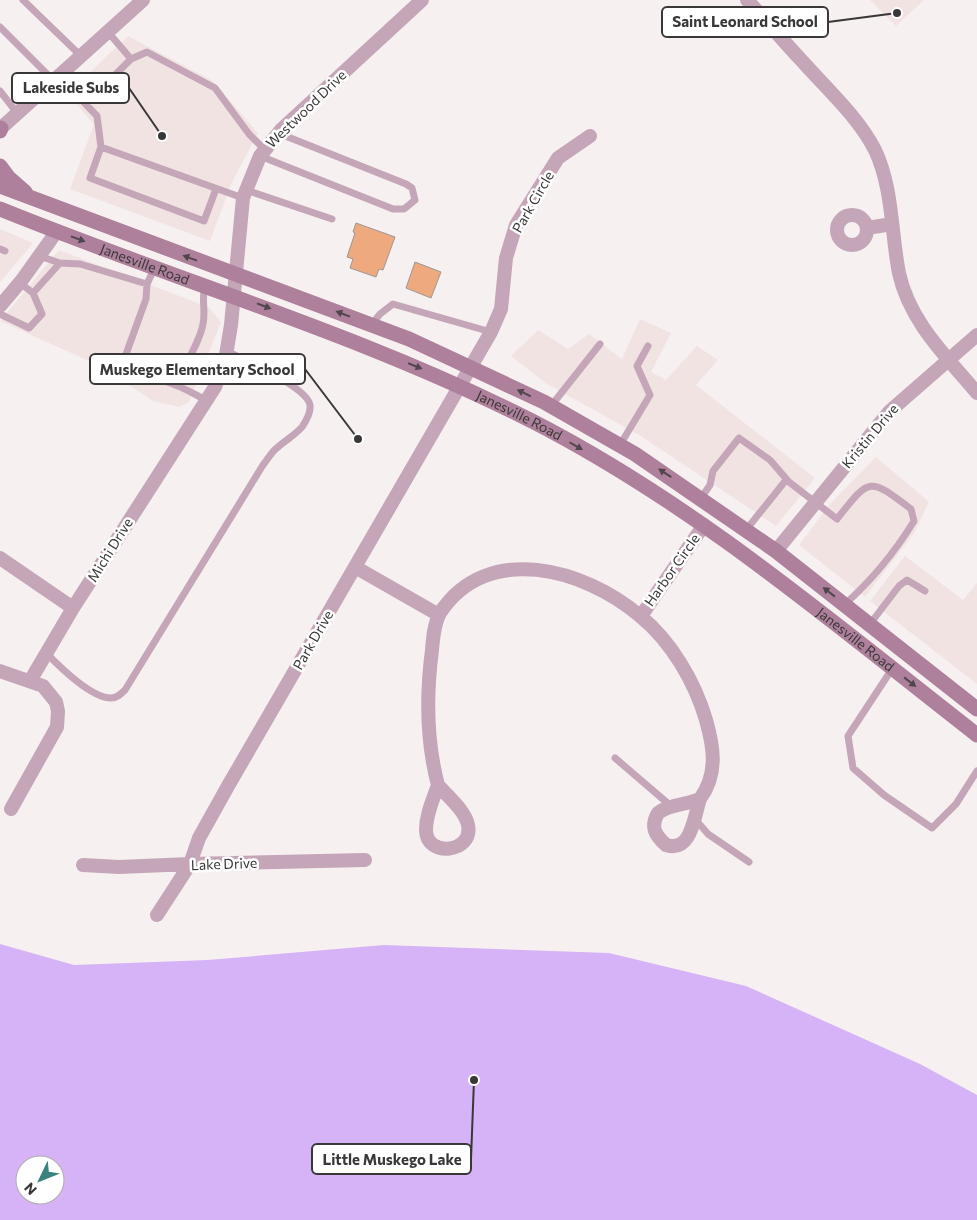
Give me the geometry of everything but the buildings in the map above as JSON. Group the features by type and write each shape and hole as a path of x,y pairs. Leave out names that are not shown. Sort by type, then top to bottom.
{"main road":[{"path":"0,166 22,190 48,205"},
{"name":"Janesville Road","path":"0,186 371,325 471,367 551,406 620,445 701,498 776,551 904,652 976,719"},
{"name":"Janesville Road","path":"0,209 235,295 430,372 552,432 620,471 708,528 790,587 892,668 976,719"},
{"path":"151,265 153,244"},
{"path":"688,490 699,505 708,528 754,551 776,551 779,570 790,587"},
{"path":"708,528 710,520 750,533"},
{"path":"892,668 904,652"}],"street":[{"path":"0,129 143,0"},
{"name":"Westwood Drive","path":"237,276 245,194 262,153 278,133 422,0"},
{"path":"747,0 858,124 874,150 881,166 886,186 899,274 907,296 929,336 977,393"},
{"name":"Park Circle","path":"471,367 491,332 501,309 506,258 516,226 558,158 590,136"},
{"path":"867,228 892,224"},
{"path":"0,306 20,283 56,231"},
{"name":"Michi Drive","path":"30,681 73,608 206,400 222,370 227,351 237,276"},
{"name":"Kristin Drive","path":"776,551 890,410 977,336"},
{"name":"Park Drive","path":"157,915 190,864 199,838 471,367"},
{"name":"Harbor Circle","path":"641,616 708,528"},
{"path":"0,558 73,608"},
{"path":"355,567 439,615"},
{"name":"Harbor Circle","path":"438,785 433,766 428,711 428,677 434,631 439,615 467,584 497,570 516,568 547,572 582,582 616,599 641,616 676,656 702,706 712,740 713,757 710,784 700,799 691,832 685,842 678,846 666,845 655,833 653,826 658,813 671,806"},
{"path":"0,671 18,679 43,686 51,693 56,702 59,718 51,739 11,809"},
{"path":"671,806 690,804 700,799"},
{"name":"Lake Drive","path":"83,866 168,867 190,864 365,860"}],"lane":[{"path":"26,1 81,56"},
{"path":"0,27 97,116 101,147 90,178 204,221 216,189"},
{"path":"108,32 131,59"},
{"path":"86,104 131,59 147,52 215,88 262,153 394,209 404,209 415,200 412,188 406,184 278,133"},
{"path":"0,90 17,113"},
{"path":"101,147 216,189 245,194 332,219"},
{"path":"39,256 60,263 80,264 147,284"},
{"path":"33,293 60,263"},
{"path":"151,265 146,299 124,357 128,364 145,375 175,385 206,400"},
{"path":"0,314 29,328 42,314 33,293 20,283"},
{"path":"175,385 203,326 204,311 202,300 205,284"},
{"path":"371,325 380,314 393,304 491,332"},
{"path":"551,406 600,344"},
{"path":"620,445 650,395 637,366 648,346"},
{"path":"46,653 67,674 98,694 111,698 119,696 125,690 263,465 276,448 292,437 303,426 309,415 310,405 306,397 293,386 227,351"},
{"path":"701,498 710,485 713,471 739,438 770,460 786,480 837,519 858,491 869,486 882,486 911,509 914,521 863,589 844,605"},
{"path":"750,533 786,480"},
{"path":"869,624 899,586 907,580 925,591"},
{"path":"892,668 848,736 853,768 884,795 932,828 956,804 977,771"},
{"path":"615,758 671,806"},
{"path":"694,816 708,834 749,862"}],"shaded area":[{"path":"870,0 924,0 896,26"},
{"path":"128,36 213,81 258,133 231,184 210,241 70,189 94,124 67,94"},
{"path":"0,229 33,243 0,282"},
{"path":"59,250 208,307 221,322 189,402 179,407 153,401 100,366 0,321"},
{"path":"640,319 671,333 651,372 666,380 697,346 718,360 696,385 815,478 776,526 639,435 547,384 511,356 538,330 568,349 589,334 622,359"},
{"path":"876,457 929,502 914,533 865,597 799,545 830,504"},
{"path":"905,556 963,600 977,583 977,684 870,601"},
{"path":"0,944 74,965 208,960 384,945 609,953 746,986 920,1064 977,1095 977,1220 0,1220"}],"place":[{"name":"Saint Leonard School","path":"897,13"},
{"name":"Lakeside Subs","path":"162,136"},
{"name":"Muskego Elementary School","path":"358,439"},
{"name":"Little Muskego Lake","path":"474,1080"}]}
